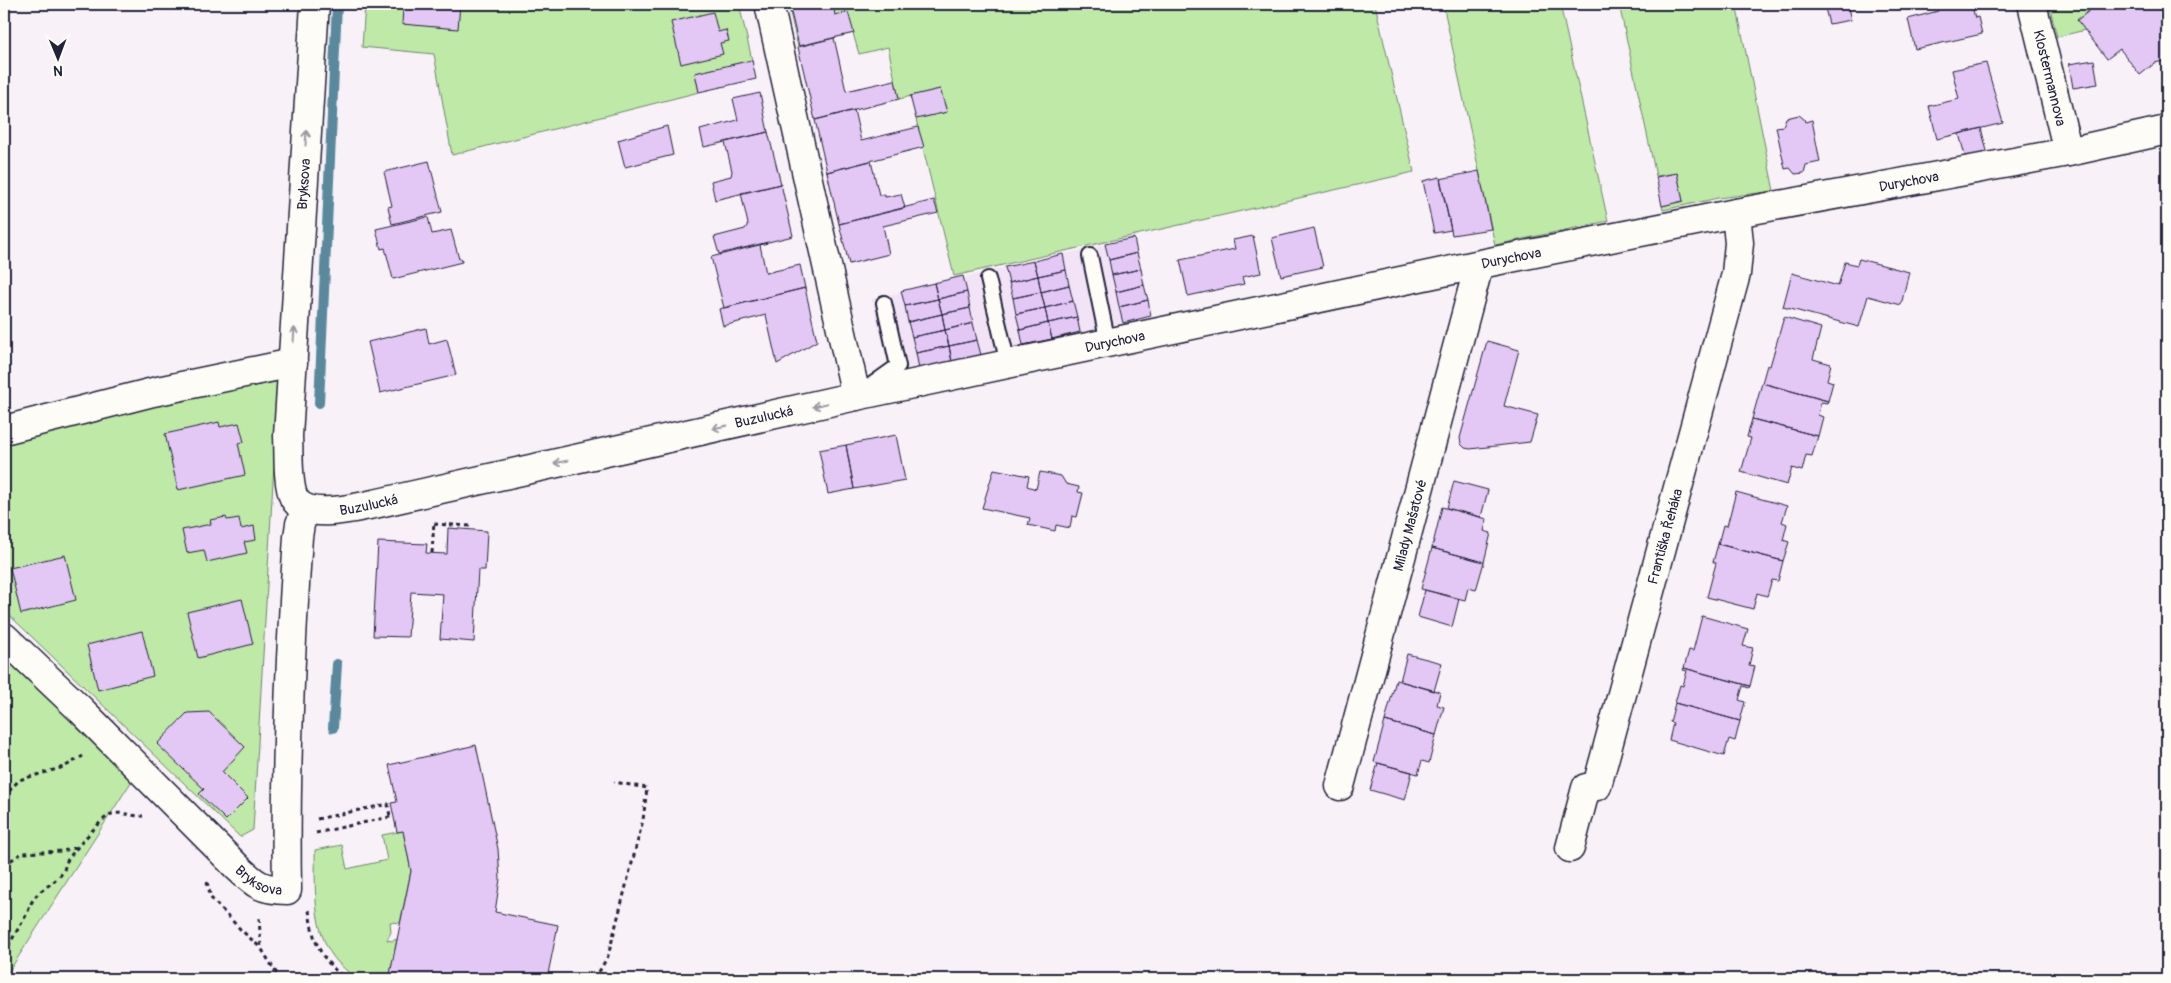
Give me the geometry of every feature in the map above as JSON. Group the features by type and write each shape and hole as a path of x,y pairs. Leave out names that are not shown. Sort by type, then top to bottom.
{"street":[{"name":"Bryksova","path":"4,637 110,739 224,855 258,886 269,890 287,890 285,795 289,670 300,524 299,498 288,436 315,4"},
{"path":"769,4 856,396"},
{"name":"Klostermannova","path":"2032,4 2068,152"},
{"name":"Durychova","path":"856,396 1479,265 1736,213 2068,152 2167,130"},
{"name":"Františka Řeháka","path":"1570,848 1586,788 1597,786 1736,274 1739,244 1736,213"},
{"name":"Milady Mašatové","path":"1340,786 1479,265"},
{"path":"4,430 153,392 293,363"},
{"name":"Buzulucká","path":"299,498 329,511 374,504 856,396"}],"lane":[{"path":"1090,256 1108,343"},
{"path":"988,279 1008,364"},
{"path":"856,396 898,366 884,303"}],"path":[{"path":"434,524 471,526"},
{"path":"4,797 19,780 64,767 110,739"},
{"path":"595,979 608,956 642,820 647,788 614,782"},
{"path":"4,953 28,912 30,905 41,889 64,872 66,863 78,847 108,816 117,812 134,817 145,816 172,803"},
{"path":"308,834 392,816 388,804 310,821"},
{"path":"4,865 22,853 78,847"},
{"path":"224,855 214,862 206,878 211,898 240,930 261,948 280,979"},
{"path":"258,886 261,948"},
{"path":"308,906 311,928 319,949 328,966 346,979"}],"shaded area":[{"path":"1134,238 1151,316 891,377 872,299"}],"green space":[{"path":"365,4 739,4 752,60 695,73 699,92 452,155 434,54 362,47"},
{"path":"788,4 1375,4 1414,172 954,276 916,119 947,112 940,89 899,99 888,47 859,54 853,33 798,47"},
{"path":"1443,4 1560,4 1608,221 1495,245"},
{"path":"1619,4 1736,4 1774,191 1718,198 1663,210 1662,206 1683,201 1677,173 1656,176"},
{"path":"2049,4 2089,4 2093,8 2078,20 2085,30 2057,37"},
{"path":"279,376 253,830 240,837 4,610 4,441"},
{"path":"4,653 135,776 4,979"},
{"path":"403,831 411,871 400,923 390,922 391,932 387,940 397,939 389,979 358,979 334,958 326,945 321,930 317,914 315,850 342,845 347,869 387,860 382,835"}],"building":[{"path":"391,4 460,4 458,29 402,24 403,8 391,7"},
{"path":"789,4 833,4 835,15 848,12 854,33 799,46"},
{"path":"1824,4 1847,4 1851,20 1829,24"},
{"path":"1936,4 1975,4 1975,6 1972,6 1975,18 1978,17 1982,34 1915,49 1908,19 1938,11"},
{"path":"2089,4 2167,4 2167,60 2155,63 2140,75 2120,49 2107,59 2077,20 2093,8"},
{"path":"713,12 718,32 726,30 729,41 720,43 723,54 681,64 671,22"},
{"path":"834,38 846,91 895,80 899,99 815,120 798,47"},
{"path":"752,60 756,79 699,92 695,73"},
{"path":"2094,60 2098,84 2073,88 2069,64"},
{"path":"1986,63 2003,123 1937,139 1929,106 1959,99 1952,70"},
{"path":"940,89 947,112 916,119 910,96"},
{"path":"760,93 768,132 704,147 700,130 738,120 733,99"},
{"path":"854,110 861,141 918,127 924,147 827,172 815,120"},
{"path":"1799,115 1805,122 1812,120 1820,162 1806,165 1804,173 1795,174 1790,168 1785,169 1776,127 1783,126 1786,118"},
{"path":"667,126 673,155 625,167 618,140"},
{"path":"1981,128 1988,155 1966,159 1959,134"},
{"path":"768,132 781,184 715,200 711,181 731,176 732,171 725,142"},
{"path":"429,161 442,212 392,224 388,207 392,206 384,172"},
{"path":"871,161 879,195 885,194 885,197 901,194 905,208 839,224 827,172"},
{"path":"1479,171 1491,229 1452,235 1440,179"},
{"path":"1677,173 1683,201 1662,206 1656,177"},
{"path":"1440,177 1451,230 1434,233 1423,181"},
{"path":"781,184 793,236 719,254 714,237 745,229 748,224 741,193"},
{"path":"934,200 938,213 883,226 889,254 849,264 839,224"},
{"path":"428,217 432,234 451,230 459,259 461,258 462,262 393,279 385,248 381,249 376,229"},
{"path":"1314,228 1323,267 1281,276 1272,238"},
{"path":"1253,236 1261,273 1242,277 1244,284 1188,296 1180,260 1235,249 1233,240"},
{"path":"1134,238 1137,253 1109,260 1105,244"},
{"path":"767,243 760,245 766,273 800,265 805,288 724,308 711,257"},
{"path":"1137,253 1141,269 1112,275 1109,260"},
{"path":"1063,254 1066,270 1038,276 1034,261"},
{"path":"1859,259 1909,272 1901,305 1868,296 1859,327 1783,307 1792,273 1838,286 1845,262 1857,265"},
{"path":"1034,261 1038,276 1009,283 1005,267"},
{"path":"1141,269 1144,285 1116,292 1112,275"},
{"path":"1066,270 1069,285 1041,292 1038,276"},
{"path":"963,276 967,292 938,299 934,283"},
{"path":"1038,276 1041,292 1013,298 1009,283"},
{"path":"934,283 938,299 905,306 901,291"},
{"path":"1069,285 1073,301 1045,308 1041,292"},
{"path":"1144,285 1148,300 1119,307 1116,292"},
{"path":"805,288 817,341 777,364 766,315 723,326 719,309"},
{"path":"967,292 970,308 942,314 938,299"},
{"path":"1041,292 1045,308 1016,314 1013,298"},
{"path":"938,299 942,314 908,322 905,306"},
{"path":"1148,300 1151,316 1123,323 1119,307"},
{"path":"1073,301 1077,317 1048,323 1045,308"},
{"path":"970,308 973,323 945,330 942,314"},
{"path":"1045,308 1048,323 1020,330 1016,314"},
{"path":"942,314 945,330 912,337 908,322"},
{"path":"1077,317 1080,332 1052,339 1048,323"},
{"path":"1784,317 1821,328 1813,359 1831,364 1827,380 1833,382 1828,401 1762,383 1767,365 1770,366"},
{"path":"973,323 977,340 949,346 945,330"},
{"path":"1048,323 1052,339 1023,345 1020,330"},
{"path":"426,328 429,344 447,339 456,375 380,393 368,342"},
{"path":"945,330 949,346 916,353 912,337"},
{"path":"977,340 981,355 952,362 949,346"},
{"path":"1487,341 1519,350 1504,406 1538,415 1530,442 1470,449 1465,448 1461,444 1460,438"},
{"path":"949,346 952,362 919,369 916,353"},
{"path":"1762,383 1828,401 1827,403 1821,402 1818,415 1823,417 1818,436 1752,419"},
{"path":"1752,419 1818,436 1812,456 1806,455 1802,471 1792,468 1787,485 1741,472 1751,438 1747,437"},
{"path":"219,422 220,427 239,423 244,442 238,443 245,475 178,490 165,434"},
{"path":"896,435 905,480 854,489 846,445"},
{"path":"846,445 854,489 828,494 819,450"},
{"path":"994,469 1029,476 1027,486 1036,489 1040,472 1061,476 1066,484 1079,487 1078,492 1083,493 1077,517 1072,516 1070,528 1056,525 1055,531 1028,525 1030,518 982,508"},
{"path":"1454,481 1488,490 1481,517 1447,508"},
{"path":"1736,492 1787,506 1782,522 1787,524 1783,540 1789,542 1783,561 1718,544 1723,525 1727,526"},
{"path":"1442,507 1487,519 1484,531 1491,533 1484,562 1432,548"},
{"path":"226,517 227,520 239,518 241,529 254,526 256,540 244,542 247,553 207,562 204,550 187,553 182,530 211,524 210,520"},
{"path":"448,528 487,531 485,570 478,570 474,642 440,639 443,594 411,592 408,637 373,636 378,542 427,544 426,553 447,554"},
{"path":"1718,544 1783,561 1778,581 1772,580 1767,596 1757,593 1753,609 1707,597 1716,563 1713,562"},
{"path":"1432,548 1484,562 1476,590 1468,588 1465,600 1421,589"},
{"path":"65,555 76,600 21,614 10,568"},
{"path":"1425,590 1459,599 1452,627 1418,617"},
{"path":"242,599 253,644 198,658 187,612"},
{"path":"1702,616 1748,629 1743,646 1753,648 1749,665 1755,666 1750,686 1684,668 1689,650 1693,651"},
{"path":"142,631 153,676 98,690 87,645"},
{"path":"1407,654 1442,663 1434,691 1400,681"},
{"path":"1684,668 1750,686 1749,688 1743,686 1739,700 1745,702 1740,721 1675,703 1680,685 1683,686 1687,671 1683,670"},
{"path":"1396,680 1440,692 1437,705 1444,707 1436,735 1385,721"},
{"path":"1675,703 1740,721 1735,741 1729,739 1724,756 1669,740 1673,723 1670,722"},
{"path":"209,712 245,747 222,772 248,798 226,820 199,794 204,789 157,744 187,713"},
{"path":"1385,721 1436,735 1429,763 1422,761 1418,774 1374,762"},
{"path":"476,745 498,849 500,879 495,912 558,925 547,979 389,979 411,871 403,831 397,832 391,803 397,802 389,765"},
{"path":"1378,763 1412,772 1405,800 1370,790"}],"waterway":[{"path":"319,403 337,4"},
{"path":"333,728 337,664"}]}
